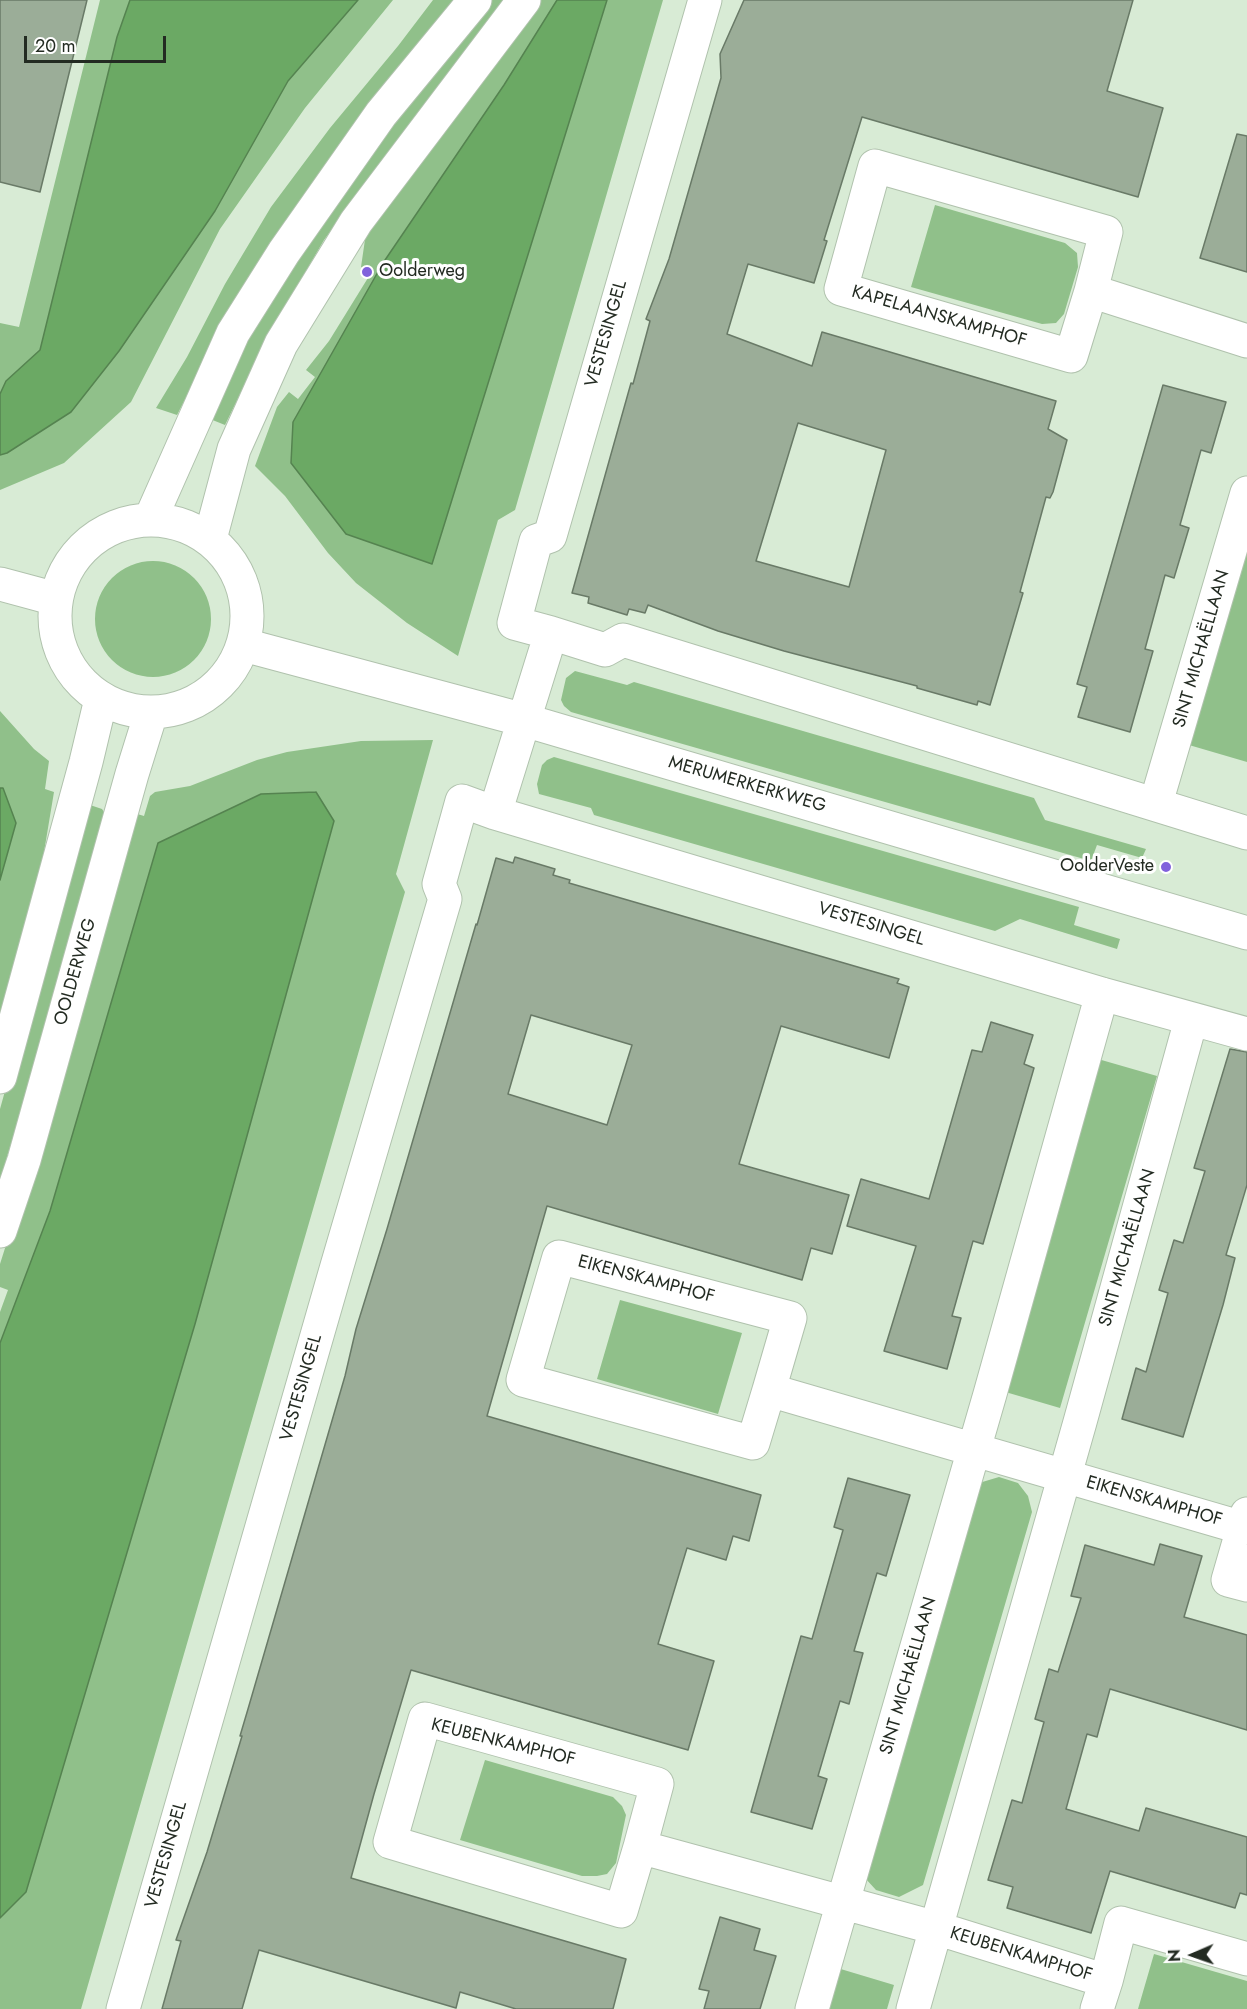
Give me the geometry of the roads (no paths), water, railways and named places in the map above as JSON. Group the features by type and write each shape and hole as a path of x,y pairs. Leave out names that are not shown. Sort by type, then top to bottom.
{"street":[{"path":"150,520 233,333 284,252 381,114 475,0"},
{"path":"210,539 234,449 281,344 356,222 524,0"},
{"name":"VESTESINGEL","path":"705,0 550,536 536,541 514,622 604,650 622,640 1246,829"},
{"name":"KAPELAANSKAMPHOF","path":"875,166 1106,232 1092,291 1071,356 841,289 875,166"},
{"path":"1092,291 1247,340"},
{"name":"SINT MICHAËLLAAN","path":"1156,803 1247,494"},
{"path":"150,520 181,524 210,539 236,569 245,588 250,615 244,645 222,682 190,705 151,713 125,709 101,699 80,682 64,656 55,628 56,599 66,567 82,548 101,533 121,523 150,520"},
{"path":"0,584 56,599"},
{"path":"495,813 551,633"},
{"name":"MERUMERKERKWEG","path":"244,645 524,720 1247,933"},
{"path":"0,1077 101,699"},
{"name":"OOLDERWEG","path":"0,1231 24,1160 151,713"},
{"name":"VESTESINGEL","path":"123,2009 445,899 439,884 462,801 495,813 1102,994 1247,1034"},
{"name":"SINT MICHAËLLAAN","path":"812,2009 1102,994"},
{"name":"SINT MICHAËLLAAN","path":"913,2009 1191,1020"},
{"name":"EIKENSKAMPHOF","path":"559,1257 790,1318 769,1390 753,1443 523,1380 559,1257"},
{"path":"769,1390 1064,1476"},
{"name":"EIKENSKAMPHOF","path":"1064,1476 1245,1521 1228,1580 1247,1585"},
{"name":"KEUBENKAMPHOF","path":"425,1719 657,1784 640,1847 621,1911 390,1842 425,1719"},
{"path":"640,1847 936,1928"},
{"name":"KEUBENKAMPHOF","path":"936,1928 1102,1995 1121,1923 1247,1959"}],"place":[{"name":"Oolderweg","path":"367,272"},
{"name":"OolderVeste","path":"1166,867"}]}
